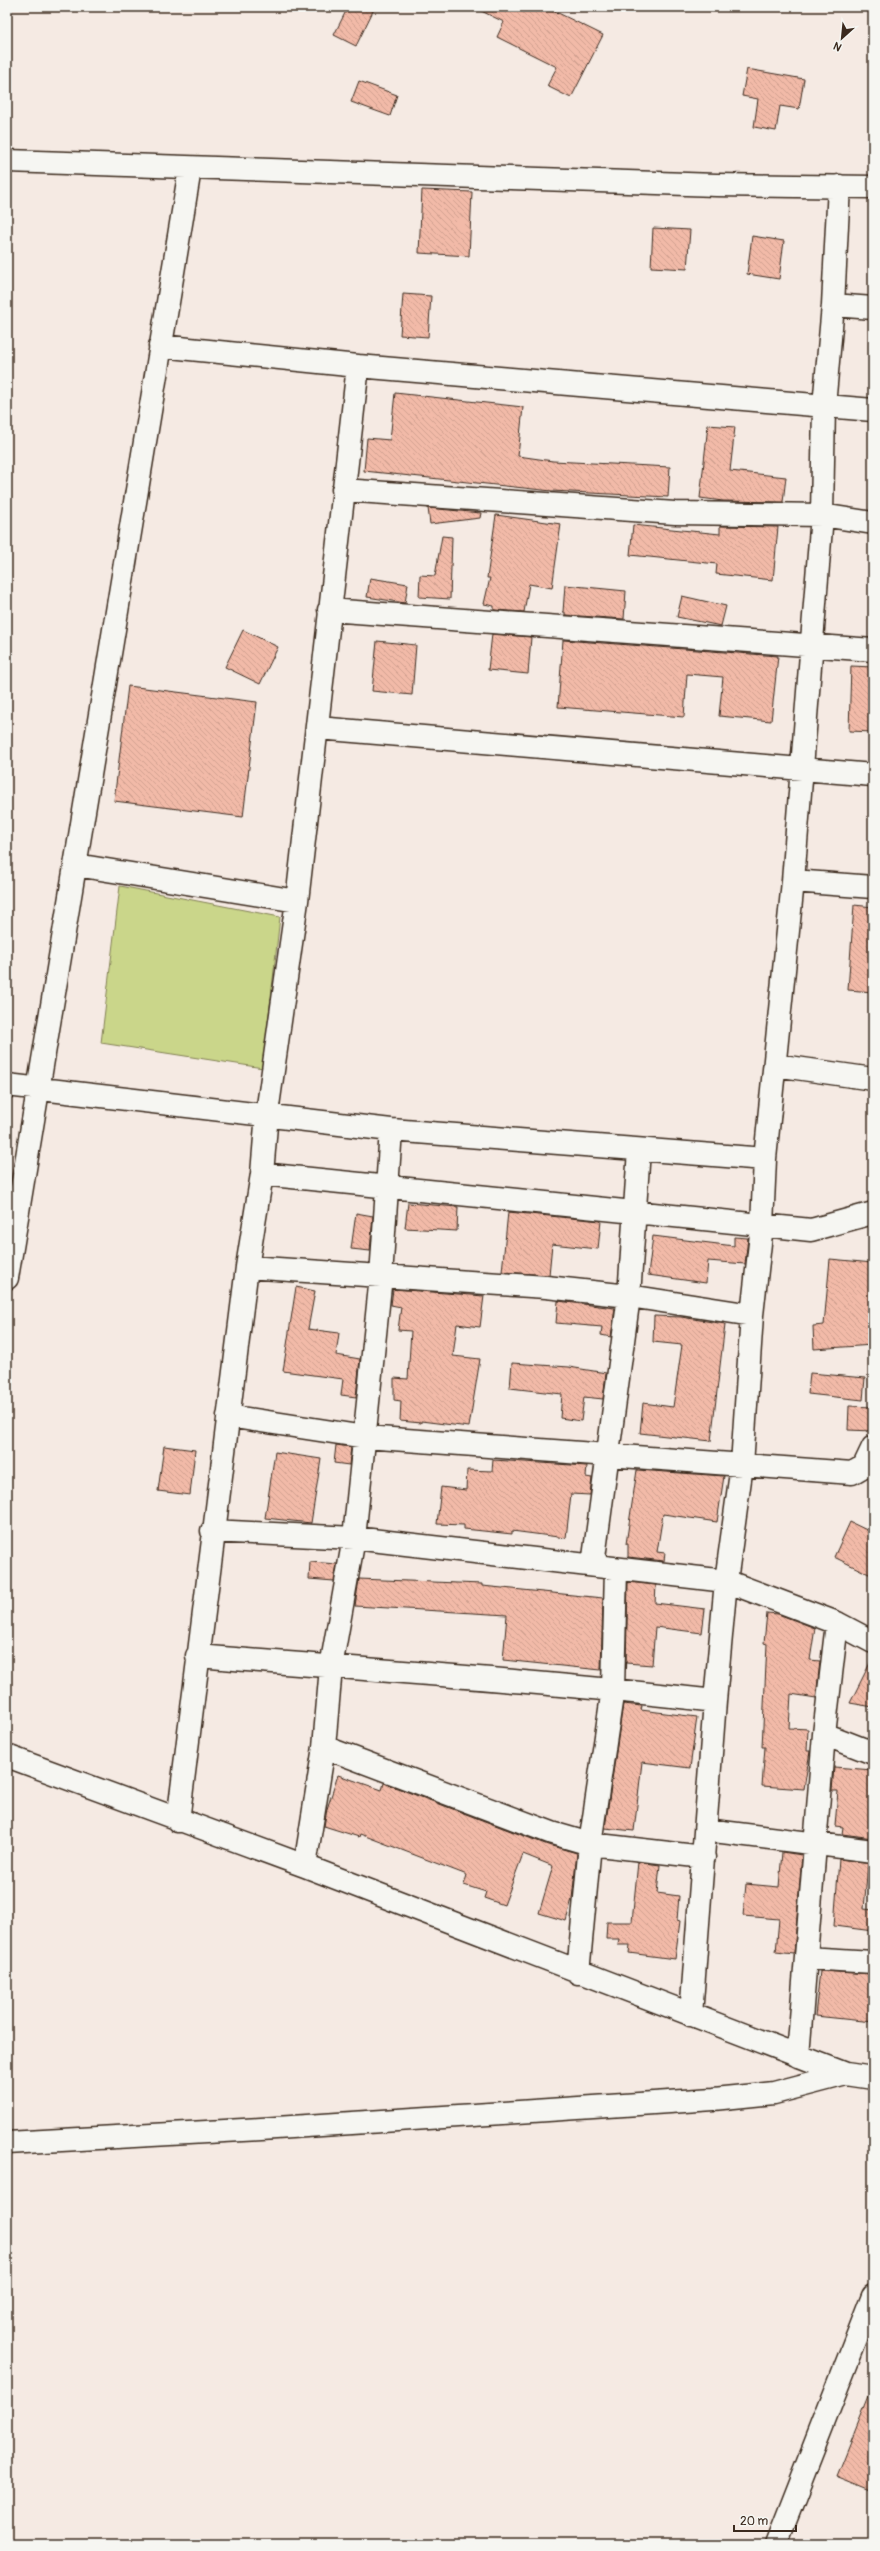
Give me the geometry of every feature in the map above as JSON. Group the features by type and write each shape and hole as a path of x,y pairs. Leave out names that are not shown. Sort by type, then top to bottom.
{"street":[{"path":"7,161 190,169 716,185 873,187"},
{"path":"7,1278 190,169"},
{"path":"691,2015 715,1701 726,1581 742,1465 752,1315 762,1225 765,1159 793,880 802,770 822,515 824,406 833,305 839,186"},
{"path":"833,305 873,308"},
{"path":"160,346 358,366 873,410"},
{"path":"178,1821 212,1531 247,1267 262,1174 267,1114 297,902 318,728 329,610 358,366"},
{"path":"343,490 675,513 822,515 873,523"},
{"path":"329,610 873,650"},
{"path":"318,728 873,775"},
{"path":"76,865 297,902"},
{"path":"793,880 873,888"},
{"path":"775,1065 873,1079"},
{"path":"7,1085 38,1087 391,1130 765,1159"},
{"path":"304,1866 324,1747 331,1666 354,1538 381,1276 391,1130"},
{"path":"594,1565 629,1296 633,1211 639,1150"},
{"path":"262,1174 811,1230 873,1213"},
{"path":"247,1267 546,1287 629,1296 752,1315"},
{"path":"228,1416 365,1437 852,1473 864,1466 873,1447"},
{"path":"212,1531 354,1538 726,1581 837,1623 873,1642"},
{"path":"578,1973 590,1844 613,1689 616,1569"},
{"path":"798,2056 824,1734 837,1623"},
{"path":"197,1656 437,1673 546,1686 613,1689 715,1701"},
{"path":"824,1734 873,1753"},
{"path":"324,1747 552,1832 590,1844 704,1857"},
{"path":"7,1756 178,1821 304,1866 578,1973 846,2074 873,2078"},
{"path":"706,1830 873,1851"},
{"path":"806,1958 873,1962"},
{"path":"7,2143 261,2129 714,2098 774,2093 846,2074"},
{"path":"776,2544 873,2296"}],"green space":[{"path":"120,886 280,917 263,1068 101,1043"}],"building":[{"path":"348,7 375,7 356,46 334,35"},
{"path":"473,7 546,7 603,35 571,98 547,86 557,67 497,37 504,22"},
{"path":"747,69 804,79 799,109 780,106 776,131 754,127 758,99 742,96"},
{"path":"359,81 397,95 390,116 351,102"},
{"path":"422,190 472,192 469,256 419,253"},
{"path":"653,228 690,230 687,269 651,267"},
{"path":"752,236 784,241 779,279 747,274"},
{"path":"403,294 431,296 428,337 400,335"},
{"path":"395,393 523,407 518,456 553,461 670,467 668,497 552,491 364,471 367,438 390,440"},
{"path":"708,425 735,427 730,471 786,477 783,502 723,501 700,498"},
{"path":"428,508 481,513 480,518 430,524"},
{"path":"496,515 561,524 552,588 529,584 524,612 494,610 494,606 484,604 490,578 487,578"},
{"path":"633,525 720,534 720,526 778,527 773,580 716,574 717,564 630,555"},
{"path":"442,536 452,537 450,599 419,597 420,575 435,576"},
{"path":"370,578 408,584 405,603 367,597"},
{"path":"565,585 626,591 624,619 565,615 565,612 563,612"},
{"path":"682,596 726,606 721,626 677,617"},
{"path":"243,630 278,647 260,684 225,667"},
{"path":"492,634 531,637 528,674 488,670"},
{"path":"563,640 778,656 771,721 719,716 723,677 687,674 684,717 558,707"},
{"path":"377,641 416,645 412,695 372,691"},
{"path":"851,666 873,667 873,732 849,731"},
{"path":"128,686 257,702 243,817 114,801"},
{"path":"854,905 873,907 873,992 848,990"},
{"path":"408,1203 458,1207 457,1231 405,1228"},
{"path":"508,1212 601,1221 598,1249 552,1244 549,1275 502,1272"},
{"path":"356,1213 373,1216 370,1251 351,1249"},
{"path":"653,1236 734,1246 734,1237 748,1238 745,1264 708,1261 706,1283 648,1275"},
{"path":"830,1259 873,1263 873,1345 814,1349 813,1326 824,1325"},
{"path":"296,1287 315,1291 308,1329 339,1333 336,1355 360,1359 356,1397 341,1395 343,1379 283,1371"},
{"path":"393,1289 484,1296 480,1327 457,1324 453,1356 480,1359 469,1427 421,1421 421,1423 400,1421 401,1401 394,1400 394,1378 408,1379 411,1331 398,1330 401,1307 391,1305"},
{"path":"558,1301 615,1308 611,1337 601,1335 602,1327 556,1323"},
{"path":"654,1316 681,1317 725,1324 711,1441 640,1433 643,1403 673,1407 682,1345 653,1342"},
{"path":"512,1363 569,1367 606,1373 603,1399 584,1397 581,1421 560,1418 562,1394 510,1388"},
{"path":"810,1373 865,1378 863,1400 808,1394"},
{"path":"849,1406 873,1407 873,1431 848,1430"},
{"path":"336,1445 351,1447 349,1465 334,1463"},
{"path":"164,1446 195,1450 190,1495 158,1491"},
{"path":"275,1452 321,1459 311,1523 265,1518"},
{"path":"493,1460 587,1466 586,1477 592,1478 590,1495 571,1494 566,1538 512,1531 512,1534 464,1529 464,1525 437,1524 441,1487 466,1490 467,1470 492,1471"},
{"path":"637,1470 724,1476 717,1522 663,1514 657,1552 665,1553 664,1561 628,1557 628,1544 626,1544"},
{"path":"850,1522 873,1533 873,1576 834,1557"},
{"path":"310,1562 337,1564 334,1581 309,1579"},
{"path":"359,1579 482,1584 482,1586 603,1598 601,1670 503,1660 507,1615 355,1606"},
{"path":"628,1582 656,1585 655,1603 705,1609 702,1633 655,1627 652,1665 626,1663"},
{"path":"767,1613 778,1614 815,1628 810,1660 820,1661 816,1698 791,1694 789,1728 808,1729 807,1751 810,1751 804,1789 762,1786 765,1747 762,1747 767,1644 764,1643"},
{"path":"873,1657 873,1707 850,1703"},
{"path":"623,1704 642,1706 641,1710 697,1717 690,1768 642,1762 634,1831 605,1828"},
{"path":"834,1767 873,1770 873,1838 842,1834 843,1827 835,1826 838,1791 832,1791"},
{"path":"338,1775 382,1790 384,1783 548,1845 577,1853 572,1899 566,1921 539,1913 553,1866 523,1854 504,1905 484,1898 486,1892 464,1885 467,1875 360,1834 359,1837 324,1826 327,1809"},
{"path":"782,1852 802,1855 794,1954 776,1952 779,1919 743,1916 746,1884 779,1887"},
{"path":"839,1859 873,1863 868,1864 864,1909 873,1910 873,1931 834,1926"},
{"path":"638,1862 660,1865 657,1893 679,1896 677,1920 680,1921 675,1959 629,1953 630,1945 618,1945 619,1939 606,1939 607,1922 632,1922"},
{"path":"820,1971 873,1974 873,2022 815,2016"},
{"path":"873,2386 873,2491 836,2476"}]}
